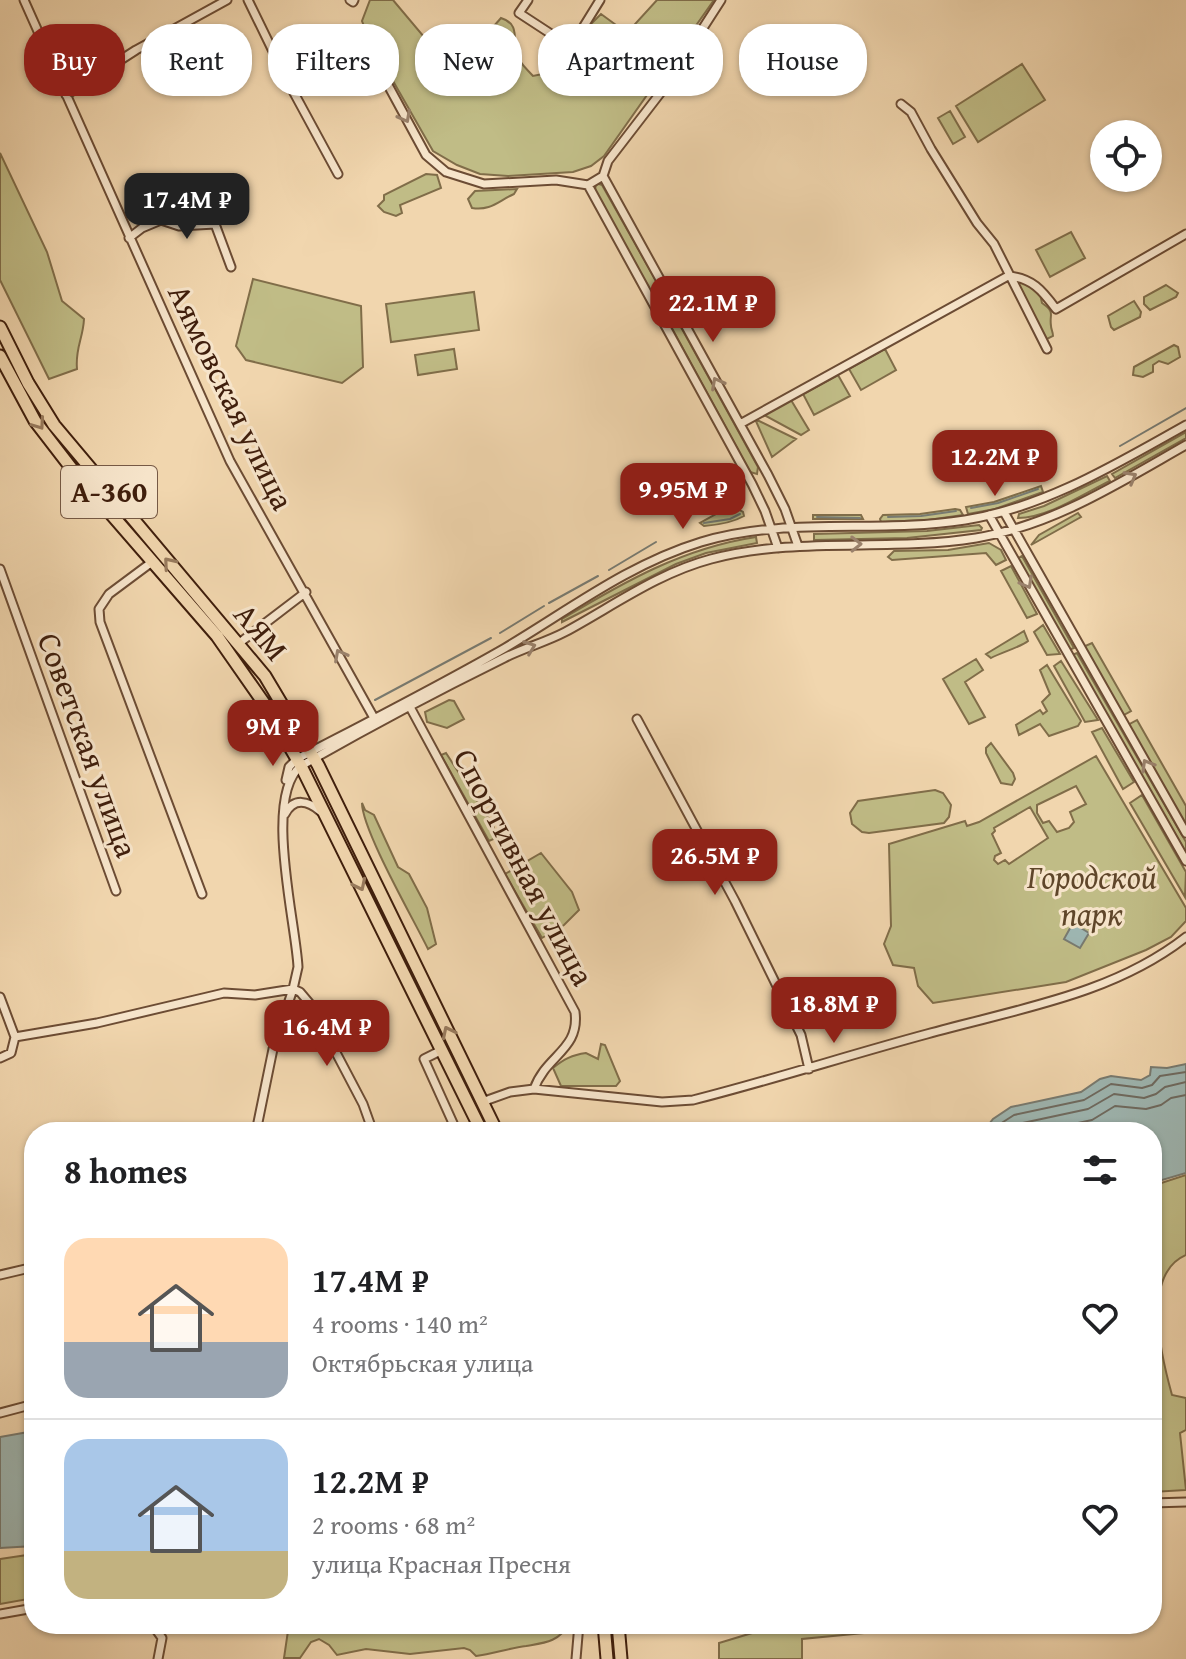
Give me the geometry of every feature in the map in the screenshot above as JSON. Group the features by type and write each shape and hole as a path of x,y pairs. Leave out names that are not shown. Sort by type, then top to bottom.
{"highway":[{"name":"АЯМ","path":"0,327 28,383 54,425 282,701 313,755 492,1122"},
{"name":"АЯМ","path":"0,356 35,421 72,469 217,636 268,709 299,763 477,1122"},
{"path":"605,1634 607,1659"},
{"path":"619,1634 621,1659"}],"street":[{"name":"Аямовская улица","path":"24,0 35,24"},
{"path":"125,57 227,0"},
{"path":"528,0 519,13 571,47 600,0"},
{"path":"394,96 426,155 446,172 484,184 556,180 588,185 603,176 608,161 665,87 721,0"},
{"path":"250,1 268,39"},
{"name":"Аямовская улица","path":"66,96 230,461 374,718"},
{"path":"296,96 338,174"},
{"path":"901,104 911,112 938,161 994,244 1047,349"},
{"path":"603,176 768,475 798,546"},
{"path":"588,185 752,484 778,548"},
{"path":"129,238 161,220 179,226 215,224 231,267"},
{"path":"740,424 1008,276 1025,278 1039,287 1056,309 1186,234"},
{"path":"660,316 675,307"},
{"path":"258,1122 273,1049 293,989 297,957 283,823 285,794 299,763 374,718 501,650 581,599 665,555 717,537 772,528 942,523 1004,512 1073,486 1186,425"},
{"path":"313,755 505,657 564,633 685,567 733,554 778,548 933,542 999,534 1059,514 1186,445"},
{"path":"752,484 768,475"},
{"path":"1004,512 1186,833"},
{"path":"989,515 1186,861"},
{"path":"1007,547 1020,540"},
{"path":"152,562 109,594 99,609 100,622 202,894"},
{"name":"Советская улица","path":"0,569 116,891"},
{"path":"238,644 306,592"},
{"name":"Спортивная улица","path":"410,707 575,1012 577,1028 572,1039 542,1070 534,1089"},
{"path":"637,719 750,931 801,1035 809,1069"},
{"path":"283,823 289,807 299,802 310,804 325,815"},
{"path":"482,1102 510,1092 534,1089 677,1102 718,1094 1113,981 1162,955 1186,937"},
{"path":"15,1037 97,1023 224,993 250,995 293,989 300,992 311,1005 369,1122"},
{"path":"0,997 15,1037 11,1053 0,1058"},
{"path":"440,1051 424,1059 452,1122"},
{"path":"0,1275 24,1269"},
{"path":"0,1413 24,1407"},
{"path":"1162,1503 1186,1502"},
{"path":"0,1614 24,1610"},
{"path":"158,1659 162,1638 159,1634"},
{"path":"576,1659 578,1634"}],"green space":[{"path":"370,0 393,0 415,26 415,96 522,96 522,63 533,76 538,75 538,96 646,96 604,156 591,166 573,172 508,176 480,174 433,151 399,92 399,24 363,24"},
{"path":"657,0 714,0 697,24 635,24"},
{"path":"601,14 615,24 591,24"},
{"path":"501,18 511,24 496,24"},
{"path":"1022,64 1045,100 978,142 956,106"},
{"path":"950,111 965,137 953,144 938,118"},
{"path":"0,153 47,252 62,301 84,319 77,369 49,379 0,280"},
{"path":"426,174 437,175 441,188 400,205 402,213 396,216 378,206 384,195"},
{"path":"596,183 602,185 668,302 666,308 660,308 595,190"},
{"path":"517,189 514,194 484,208 472,208 468,199 475,191"},
{"path":"1071,232 1085,258 1050,277 1036,250"},
{"path":"253,279 361,306 363,367 342,383 246,360 236,346"},
{"path":"1023,280 1040,294 1042,303 1050,311 1053,336 1045,340 1019,293 1018,282"},
{"path":"1166,285 1178,293 1176,297 1150,310 1144,304 1144,297"},
{"path":"474,292 479,330 391,342 386,304"},
{"path":"1134,301 1141,312 1140,317 1114,330 1108,316"},
{"path":"668,316 676,318 758,467 757,474 750,472"},
{"path":"1174,345 1178,347 1180,357 1168,364 1159,361 1153,365 1153,372 1143,377 1133,375 1134,367"},
{"path":"454,349 457,369 418,375 415,355"},
{"path":"885,349 896,370 861,390 849,369"},
{"path":"838,375 850,396 814,415 803,394"},
{"path":"791,400 809,430 801,435 764,415"},
{"path":"755,419 796,439 772,457"},
{"path":"1186,432 1186,438 1115,478 1112,474"},
{"path":"1107,476 1110,481 1065,504 1041,514 1018,518 1019,514 1044,506"},
{"path":"1041,486 1043,492 995,509 968,514 966,507 994,502"},
{"path":"734,507 744,516 719,524 704,526 700,523 727,508"},
{"path":"955,509 963,515 928,520 881,522 880,519 883,515"},
{"path":"1078,513 1081,517 1031,545 1039,535"},
{"path":"813,515 861,515 863,519 813,519"},
{"path":"979,525 981,530 907,538 814,540 814,534 927,531"},
{"path":"756,537 757,543 706,553 676,564 562,622 562,619 585,605 655,568 704,549"},
{"path":"989,543 1001,550 1006,560 996,565 986,553 892,560 888,557 894,551 948,550"},
{"path":"1022,556 1074,648 1069,650 1017,559"},
{"path":"1011,566 1037,614 1027,618 1001,571"},
{"path":"1043,625 1060,654 1047,655 1034,632"},
{"path":"1024,631 1028,641 1025,643 991,658 986,654"},
{"path":"1092,643 1131,711 1122,716 1083,647"},
{"path":"1077,653 1186,842 1186,853 1072,655"},
{"path":"976,659 983,670 965,682 985,717 969,724 943,679"},
{"path":"1061,661 1098,720 1085,722 1054,666"},
{"path":"1047,665 1081,721 1078,726 1049,736 1040,724 1019,735 1016,725 1040,710 1043,714 1047,711 1042,702 1050,694 1040,670"},
{"path":"449,700 454,701 464,719 447,728 427,722 425,712"},
{"path":"1137,720 1186,806 1186,825 1128,725"},
{"path":"1102,728 1134,782 1123,789 1092,732"},
{"path":"991,743 1013,773 1015,779 1012,785 1001,783 986,753"},
{"path":"446,753 493,825 496,838 489,841 441,755"},
{"name":"Городской парк","path":"1096,756 1186,908 1186,921 1171,937 1146,950 1066,982 933,1003 918,986 914,968 893,965 884,944 891,926 889,844 965,821 967,826","holes":["1076,786 1086,804 1070,812 1074,822 1069,828 1057,832 1049,821 1043,823 1037,813 1037,805","1030,807 1048,838 1009,864 1005,860 998,864 995,856 1001,853 992,834 994,828"]},
{"path":"935,790 943,793 951,805 949,817 944,823 869,833 852,824 850,813 858,801"},
{"path":"1142,795 1186,872 1185,897 1130,803"},
{"path":"362,803 365,810 374,815 398,867 409,874 427,908 436,944 428,949 379,853"},
{"path":"541,853 572,892 579,910 564,925 542,938 505,874"},
{"path":"601,1044 605,1045 620,1081 616,1086 561,1086 553,1068 568,1058 586,1053 598,1059"},
{"path":"1186,1175 1186,1255 1172,1265 1162,1285 1162,1183"},
{"path":"1162,1350 1172,1395 1186,1398 1186,1430 1180,1433 1186,1490 1162,1491"},
{"path":"24,1555 24,1600 0,1604 0,1559"},
{"path":"288,1634 561,1634 539,1644 476,1656 464,1648 410,1654 366,1649 337,1655 319,1639 311,1642 300,1658 284,1658"},
{"path":"749,1634 854,1634 802,1639 802,1659 719,1659 719,1643"}],"water":[{"path":"1073,923 1089,933 1080,948 1064,939"},
{"path":"1186,1064 1186,1173 1162,1180 1162,1122 991,1122 1011,1107 1081,1092 1100,1079 1111,1076 1141,1080 1150,1075 1151,1067"},
{"path":"24,1433 24,1547 0,1548 0,1437"}],"waterway":[{"path":"1120,446 1186,408"},
{"path":"971,508 998,503 1038,489"},
{"path":"888,517 956,511"},
{"path":"704,523 730,519 740,514"},
{"path":"817,517 860,518"},
{"path":"609,570 656,542"},
{"path":"549,603 598,576"},
{"path":"500,633 544,606"},
{"path":"375,700 491,638"}]}
